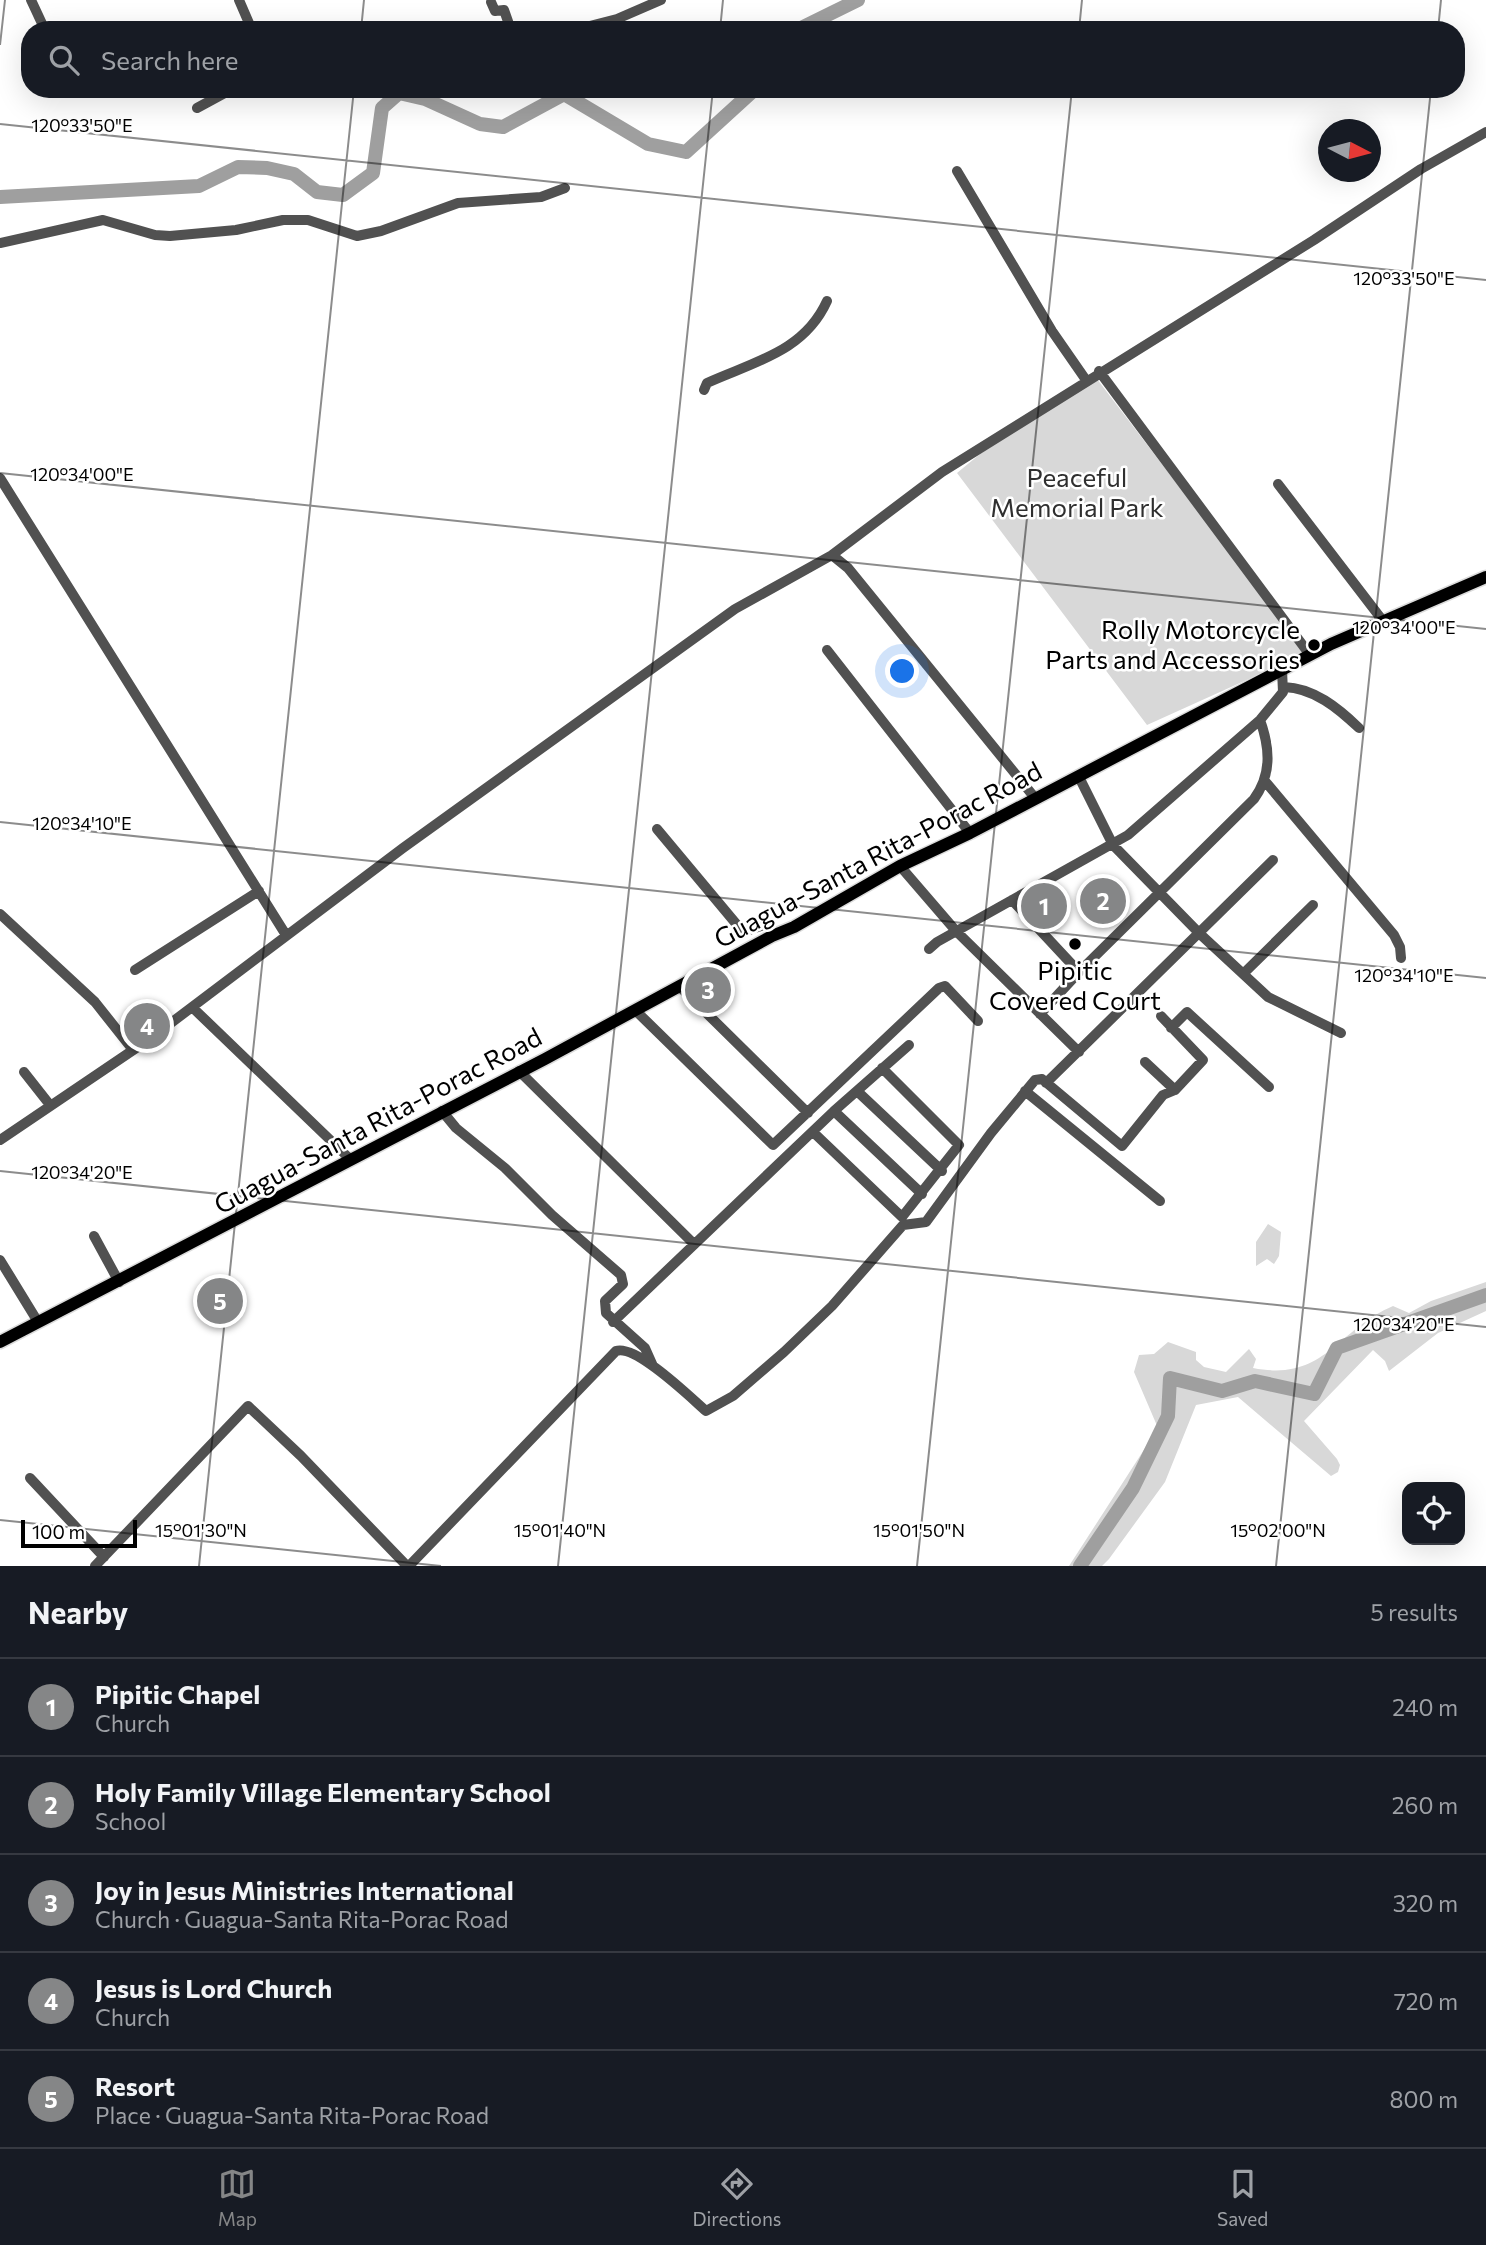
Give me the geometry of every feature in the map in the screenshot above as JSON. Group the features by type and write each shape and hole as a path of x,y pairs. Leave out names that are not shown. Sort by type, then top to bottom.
{"main road":[{"name":"Guagua-Santa Rita-Porac Road","path":"0,1342 120,1282 772,936 794,927 900,866 1079,777 1310,655 1486,578"}],"street":[{"path":"31,0 41,21"},
{"path":"239,0 248,21"},
{"path":"609,21 661,0"},
{"path":"491,2 495,11 504,10 508,21"},
{"path":"197,108 215,98"},
{"path":"0,1140 193,1008 286,935 735,609 832,555 942,471 1099,371 1314,240 1421,169 1486,132"},
{"path":"957,171 1052,331 1086,380"},
{"path":"0,243 103,220 127,224 155,235 170,236 236,230 283,220 308,220 357,236 381,231 458,203 541,197 565,188"},
{"path":"704,390 707,383 755,365 799,339 818,320 827,301"},
{"path":"1099,371 1310,655"},
{"path":"0,478 286,935"},
{"path":"1278,484 1383,621"},
{"path":"832,555 848,568 1035,798"},
{"path":"827,650 970,833"},
{"path":"929,949 1113,845 1260,720 1281,696 1284,687 1282,670"},
{"path":"1284,687 1302,688 1341,711 1359,728"},
{"path":"1040,1014 1159,892 1247,807 1264,780 1269,752 1260,720"},
{"path":"1079,777 1113,845 1200,933 1281,1006 1342,1033"},
{"path":"1264,780 1394,935 1400,947 1401,958"},
{"path":"657,829 743,932 767,924"},
{"path":"1046,1083 1273,860"},
{"path":"900,866 957,931 1079,1052"},
{"path":"135,970 259,891"},
{"path":"1012,900 1079,972"},
{"path":"1243,974 1312,905"},
{"path":"0,914 95,1002 133,1050"},
{"path":"679,986 808,1113"},
{"path":"635,1010 773,1146 939,988 945,986 978,1021"},
{"path":"193,1008 351,1160"},
{"path":"1171,1028 1187,1012 1269,1087"},
{"path":"95,1566 248,1406 311,1466 408,1566 616,1351 629,1353 654,1366 706,1411 733,1396 832,1306 903,1225 926,1222 1025,1091 1039,1078 1122,1146 1163,1095 1175,1090 1203,1060 1160,1016"},
{"path":"613,1322 834,1111 909,1045"},
{"path":"1145,1062 1175,1090"},
{"path":"813,1132 899,1217 942,1171 958,1148 958,1142 882,1068"},
{"path":"519,1071 694,1244"},
{"path":"24,1072 50,1105"},
{"path":"857,1091 942,1171"},
{"path":"1025,1091 1160,1201"},
{"path":"442,1111 465,1136 505,1168 552,1215 621,1275 623,1284 605,1301 606,1312 613,1322 645,1348 654,1366"},
{"path":"834,1111 922,1194"},
{"path":"94,1236 120,1282"},
{"path":"0,1260 38,1322"},
{"path":"629,1353 635,1339"},
{"path":"30,1478 104,1557"}],"green space":[{"name":"Peaceful Memorial Park","path":"1097,379 1306,653 1147,725 957,473 980,454"},
{"path":"1268,1224 1281,1232 1279,1256 1274,1264 1267,1259 1256,1266 1256,1242"},
{"path":"1486,1282 1486,1311 1438,1333 1389,1371 1385,1361 1373,1350 1304,1421 1337,1459 1340,1465 1338,1472 1331,1476 1238,1397 1196,1405 1165,1482 1109,1559 1102,1566 1069,1566 1158,1428 1134,1372 1139,1355 1154,1354 1168,1342 1196,1352 1196,1360 1204,1367 1226,1372 1249,1349 1256,1359 1253,1368 1297,1368 1328,1352 1373,1316 1393,1306 1409,1313 1431,1301"}],"waterway":[{"path":"815,21 858,0"},
{"path":"0,197 199,186 238,167 267,168 294,174 317,192 343,195 373,173 382,108 393,98"},
{"path":"421,98 480,124 503,127 557,98"},
{"path":"571,98 648,144 686,152 745,98"},
{"path":"1080,1566 1133,1488 1168,1416 1170,1378 1222,1391 1255,1381 1314,1394 1337,1348 1486,1295"}],"place":[{"name":"Rolly Motorcycle Parts and Accessories","path":"1314,645"},
{"name":"Holy Family Village Elementary School","path":"1103,901"},
{"name":"Pipitic Chapel","path":"1044,906"},
{"name":"Pipitic Covered Court","path":"1075,944"},
{"name":"Joy in Jesus Ministries International","path":"708,990"},
{"name":"Jesus is Lord Church","path":"147,1026"},
{"name":"Resort","path":"220,1301"}]}
